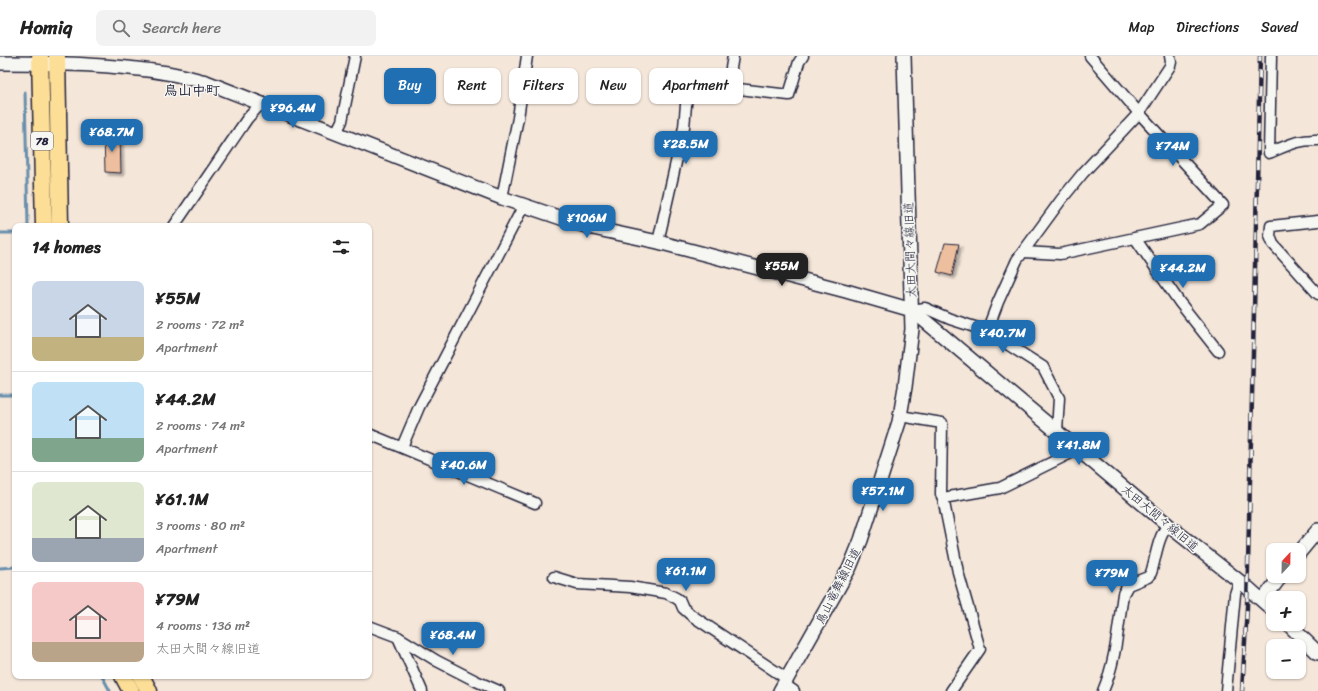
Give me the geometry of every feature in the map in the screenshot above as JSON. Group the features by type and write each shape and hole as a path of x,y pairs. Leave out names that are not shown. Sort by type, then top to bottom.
{"main road":[{"name":"78","path":"40,60 44,223"},
{"name":"78","path":"58,60 60,223"},
{"path":"124,679 130,691"},
{"path":"143,679 149,691"}],"street":[{"path":"336,132 342,121 355,56"},
{"path":"502,198 518,118 527,56"},
{"path":"731,68 733,56"},
{"path":"658,242 684,127 688,83 789,95 799,62 803,56"},
{"name":"太田大間々線旧道","path":"904,56 912,310 1168,525 1266,603"},
{"path":"1023,252 1060,254 1200,224 1223,205 1139,114 1090,56"},
{"path":"987,331 1017,260 1061,200 1139,114 1170,66 1170,56"},
{"path":"1271,56 1269,153 1292,143 1306,140 1318,140"},
{"path":"0,63 58,60 167,73 206,82 502,198 593,228 658,242 846,291 912,310 925,308 950,319 987,331 1043,367 1059,398 1057,431"},
{"path":"176,223 259,103"},
{"path":"402,447 419,407 524,205"},
{"path":"1318,220 1271,226 1270,236 1273,244 1318,294"},
{"path":"1135,238 1180,303 1218,351"},
{"name":"鳥山竜舞線旧道","path":"787,686 850,566 861,540 900,416 912,328 912,310"},
{"path":"900,416 942,423 941,494 958,572 980,649 951,691"},
{"path":"372,435 535,503"},
{"path":"943,498 1000,488 1078,449"},
{"path":"1103,691 1113,660 1123,594 1128,585 1148,576 1151,573 1160,539 1163,531 1168,525"},
{"path":"1306,545 1318,530"},
{"path":"554,577 577,584 630,587 666,593 680,601 683,608 691,615 787,686"},
{"path":"1226,691 1235,594 1239,582"},
{"path":"1263,600 1276,583"},
{"path":"372,627 398,637 437,661 499,691"},
{"path":"1295,631 1318,653"},
{"path":"398,637 422,691"}],"building":[{"path":"104,132 120,134 121,173 105,172"},
{"path":"945,243 959,244 952,276 937,272"}],"waterway":[{"path":"25,92 28,223"},
{"path":"0,233 12,233"},
{"path":"0,395 12,395"},
{"path":"0,568 12,567"},
{"path":"104,679 110,691"}],"railway":[{"path":"1242,691 1247,607 1260,56"}],"district":[{"name":"鳥山中町","path":"192,90"}]}
